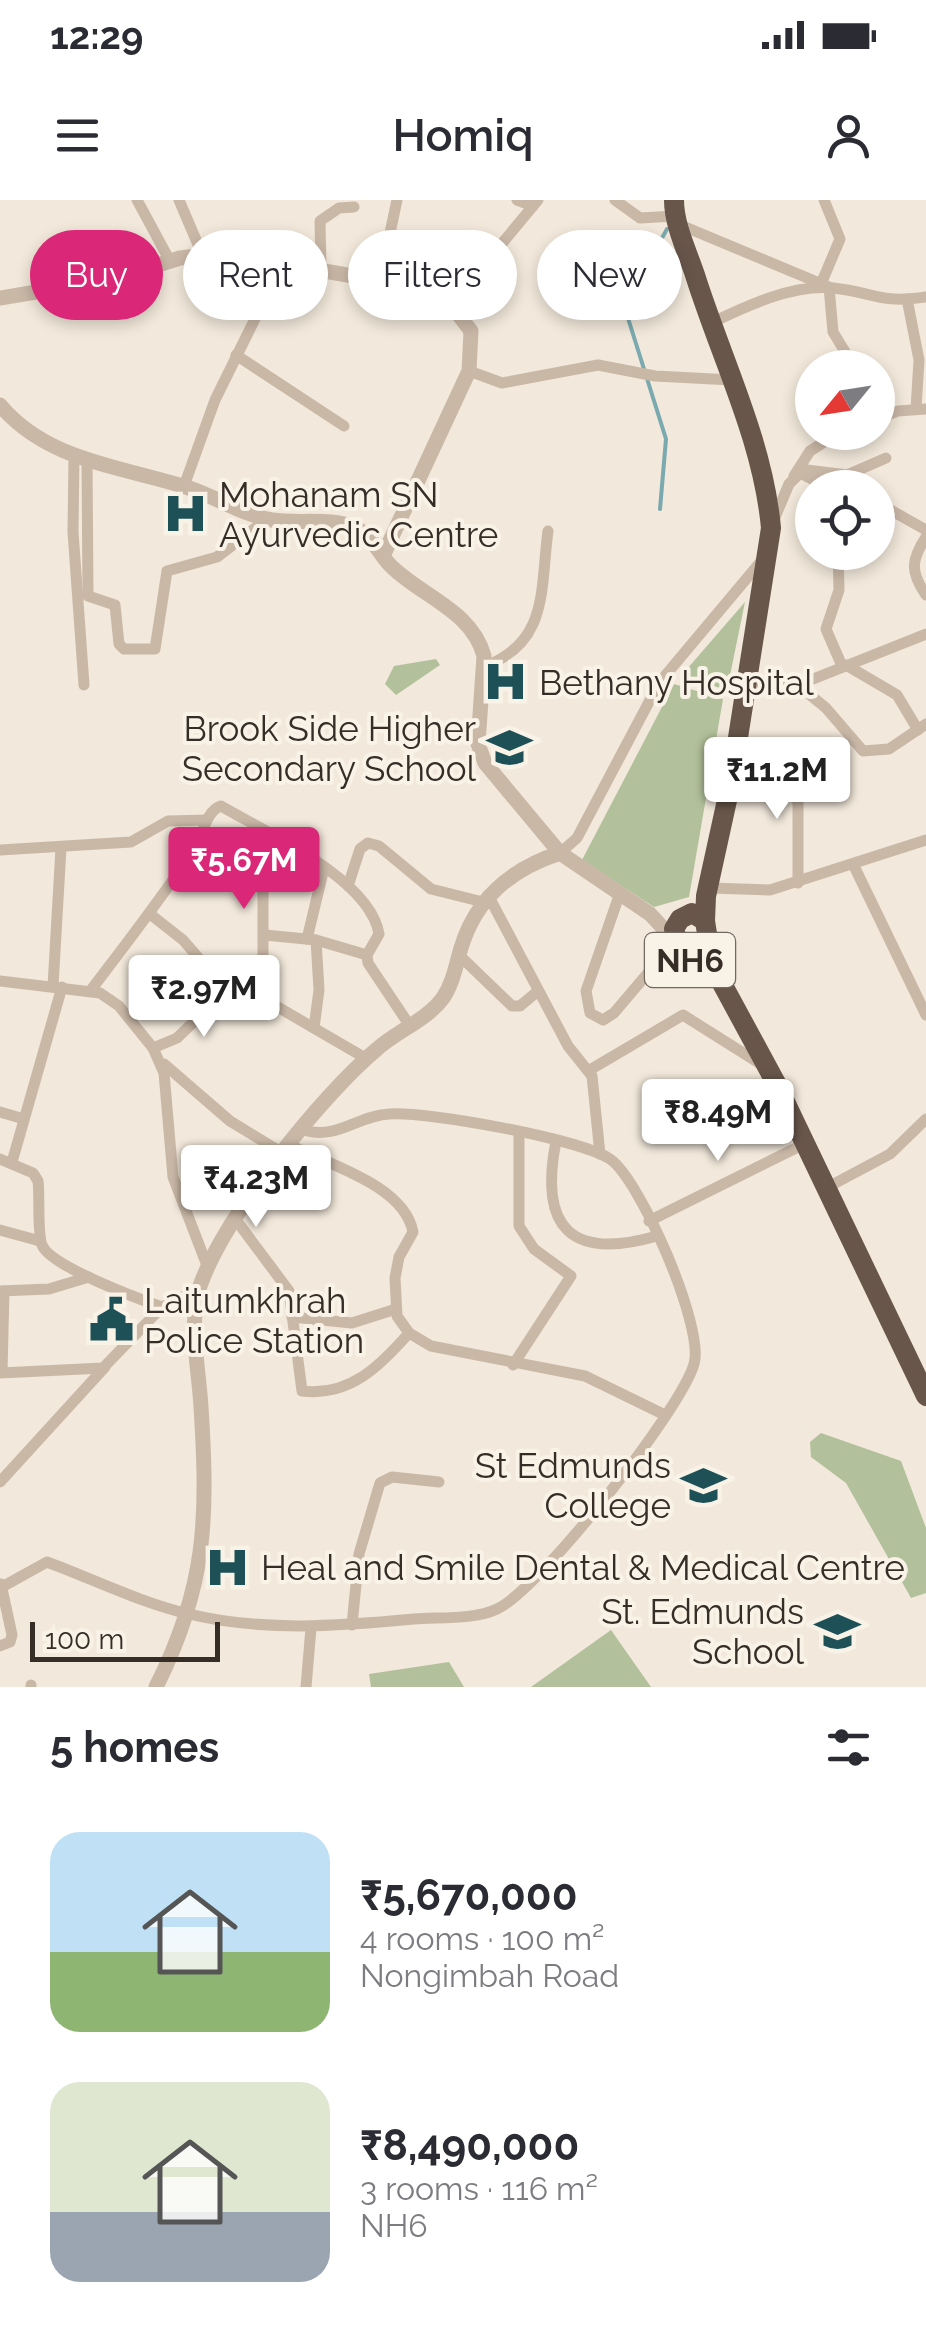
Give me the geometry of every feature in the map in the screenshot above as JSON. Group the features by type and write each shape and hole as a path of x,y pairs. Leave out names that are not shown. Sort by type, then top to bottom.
{"highway":[{"name":"NH6","path":"678,210 763,480 770,550 731,782 708,892 692,917 674,929 677,944 706,968 768,1067 926,1396"},
{"name":"NH6","path":"692,917 706,968"}],"street":[{"path":"137,200 170,260"},
{"path":"179,200 192,230"},
{"path":"394,230 397,200"},
{"path":"517,200 536,203"},
{"path":"615,200 640,218 678,210 825,286 872,299 926,296"},
{"path":"824,200 840,239 825,286 833,332 844,350"},
{"path":"514,230 536,203"},
{"path":"320,230 320,221 339,208 354,207"},
{"path":"0,298 113,279 183,258"},
{"path":"711,322 751,304 825,286"},
{"path":"895,414 921,409 919,360 907,300"},
{"path":"184,486 254,320"},
{"path":"383,556 469,371 471,332 462,320"},
{"path":"236,355 344,426"},
{"path":"469,371 502,382 598,365 638,374 732,380"},
{"path":"0,405 28,434 81,457 184,486 267,520 355,528 474,632 481,644 483,667 479,754 560,853 650,914 677,944 603,1020 590,1013 586,991 620,894"},
{"path":"81,457 88,596 114,605 119,644 124,649 155,649 167,571 216,557 267,520"},
{"path":"81,457 74,532 84,685"},
{"path":"858,470 886,458"},
{"path":"770,528 795,473"},
{"path":"895,509 926,530"},
{"path":"483,667 509,658 536,622 548,531"},
{"path":"926,537 912,571 926,595"},
{"path":"156,1687 188,1614 202,1564 205,1510 199,1290 208,1268 236,1220 303,1130 367,1059 443,997 485,898 523,869 560,853 578,838 658,683 770,550"},
{"path":"798,686 826,708 862,750 888,749 922,727 897,695 844,666 826,630 839,590 838,570"},
{"path":"746,687 798,686 926,634"},
{"path":"731,782 793,794 798,802 798,883"},
{"path":"90,990 150,914 201,840 207,820 221,806 348,886 377,920 379,934 367,955 374,975 410,1026"},
{"path":"0,850 131,842 168,820 207,820"},
{"path":"263,831 263,993"},
{"path":"708,892 757,892 798,883 926,840"},
{"path":"348,886 360,849 368,843 379,846 431,888 485,898 568,1046 588,1070 596,1088 600,1154"},
{"path":"61,848 58,986 24,1120 6,1161 38,1181 40,1240 51,1254 89,1276 162,1306"},
{"path":"854,866 926,1014"},
{"path":"314,1028 320,990 311,940 324,868"},
{"path":"150,914 183,940 214,980 230,988"},
{"path":"650,914 692,917"},
{"path":"265,935 311,940 367,955"},
{"path":"459,955 512,1006 520,1006 538,991"},
{"path":"0,980 90,990 119,1006 160,1060 230,1122 384,1192 404,1209 413,1232 399,1257 396,1308 410,1332 431,1346 585,1376 665,1416"},
{"path":"153,1048 178,1038 230,988 250,980 314,1028 367,1059"},
{"path":"588,1070 683,1016 732,1049 768,1067"},
{"path":"160,1060 173,1177 208,1268"},
{"path":"0,1112 24,1120"},
{"path":"0,1646 10,1642 12,1635 1,1583 47,1562 188,1614 312,1628 488,1612 507,1603 551,1564 665,1416 691,1372 696,1350 677,1277 622,1170 600,1154 556,1141 394,1113 330,1135 303,1130"},
{"path":"828,1188 890,1154 926,1119"},
{"path":"513,1365 571,1276 523,1236 518,1215 518,1134"},
{"path":"556,1141 550,1195 562,1223 574,1234 608,1247 657,1236"},
{"path":"649,1221 806,1143"},
{"path":"236,1220 283,1278 302,1390 310,1392 372,1373 410,1332"},
{"path":"0,1230 40,1240"},
{"path":"89,1276 49,1290 2,1291 1,1372 96,1370 109,1363"},
{"path":"0,1482 162,1306 199,1290"},
{"path":"292,1317 352,1323 396,1308"},
{"path":"352,1625 359,1554 380,1483 392,1477 439,1482"},
{"path":"306,1687 312,1628"}],"green space":[{"path":"745,602 727,690 681,676"},
{"path":"436,659 440,665 396,695 385,684 394,666"},
{"path":"674,684 723,699 689,897 654,907 582,860"},
{"path":"821,1433 901,1461 926,1528 926,1593 911,1598 846,1483 811,1457 810,1442"},
{"path":"611,1630 651,1687 531,1687"},
{"path":"449,1662 464,1687 371,1687 369,1674"}],"waterway":[{"path":"660,509 666,439 627,315 632,293 667,229"}],"place":[{"name":"Mohanam SN Ayurvedic Centre","path":"186,514"},
{"name":"Bethany Hospital","path":"506,682"},
{"name":"Brook Side Higher Secondary School","path":"509,748"},
{"name":"Laitumkhrah Police Station","path":"111,1320"},
{"name":"St Edmunds College","path":"704,1485"},
{"name":"Heal and Smile Dental & Medical Centre","path":"228,1567"},
{"name":"St. Edmunds School","path":"837,1631"}]}
